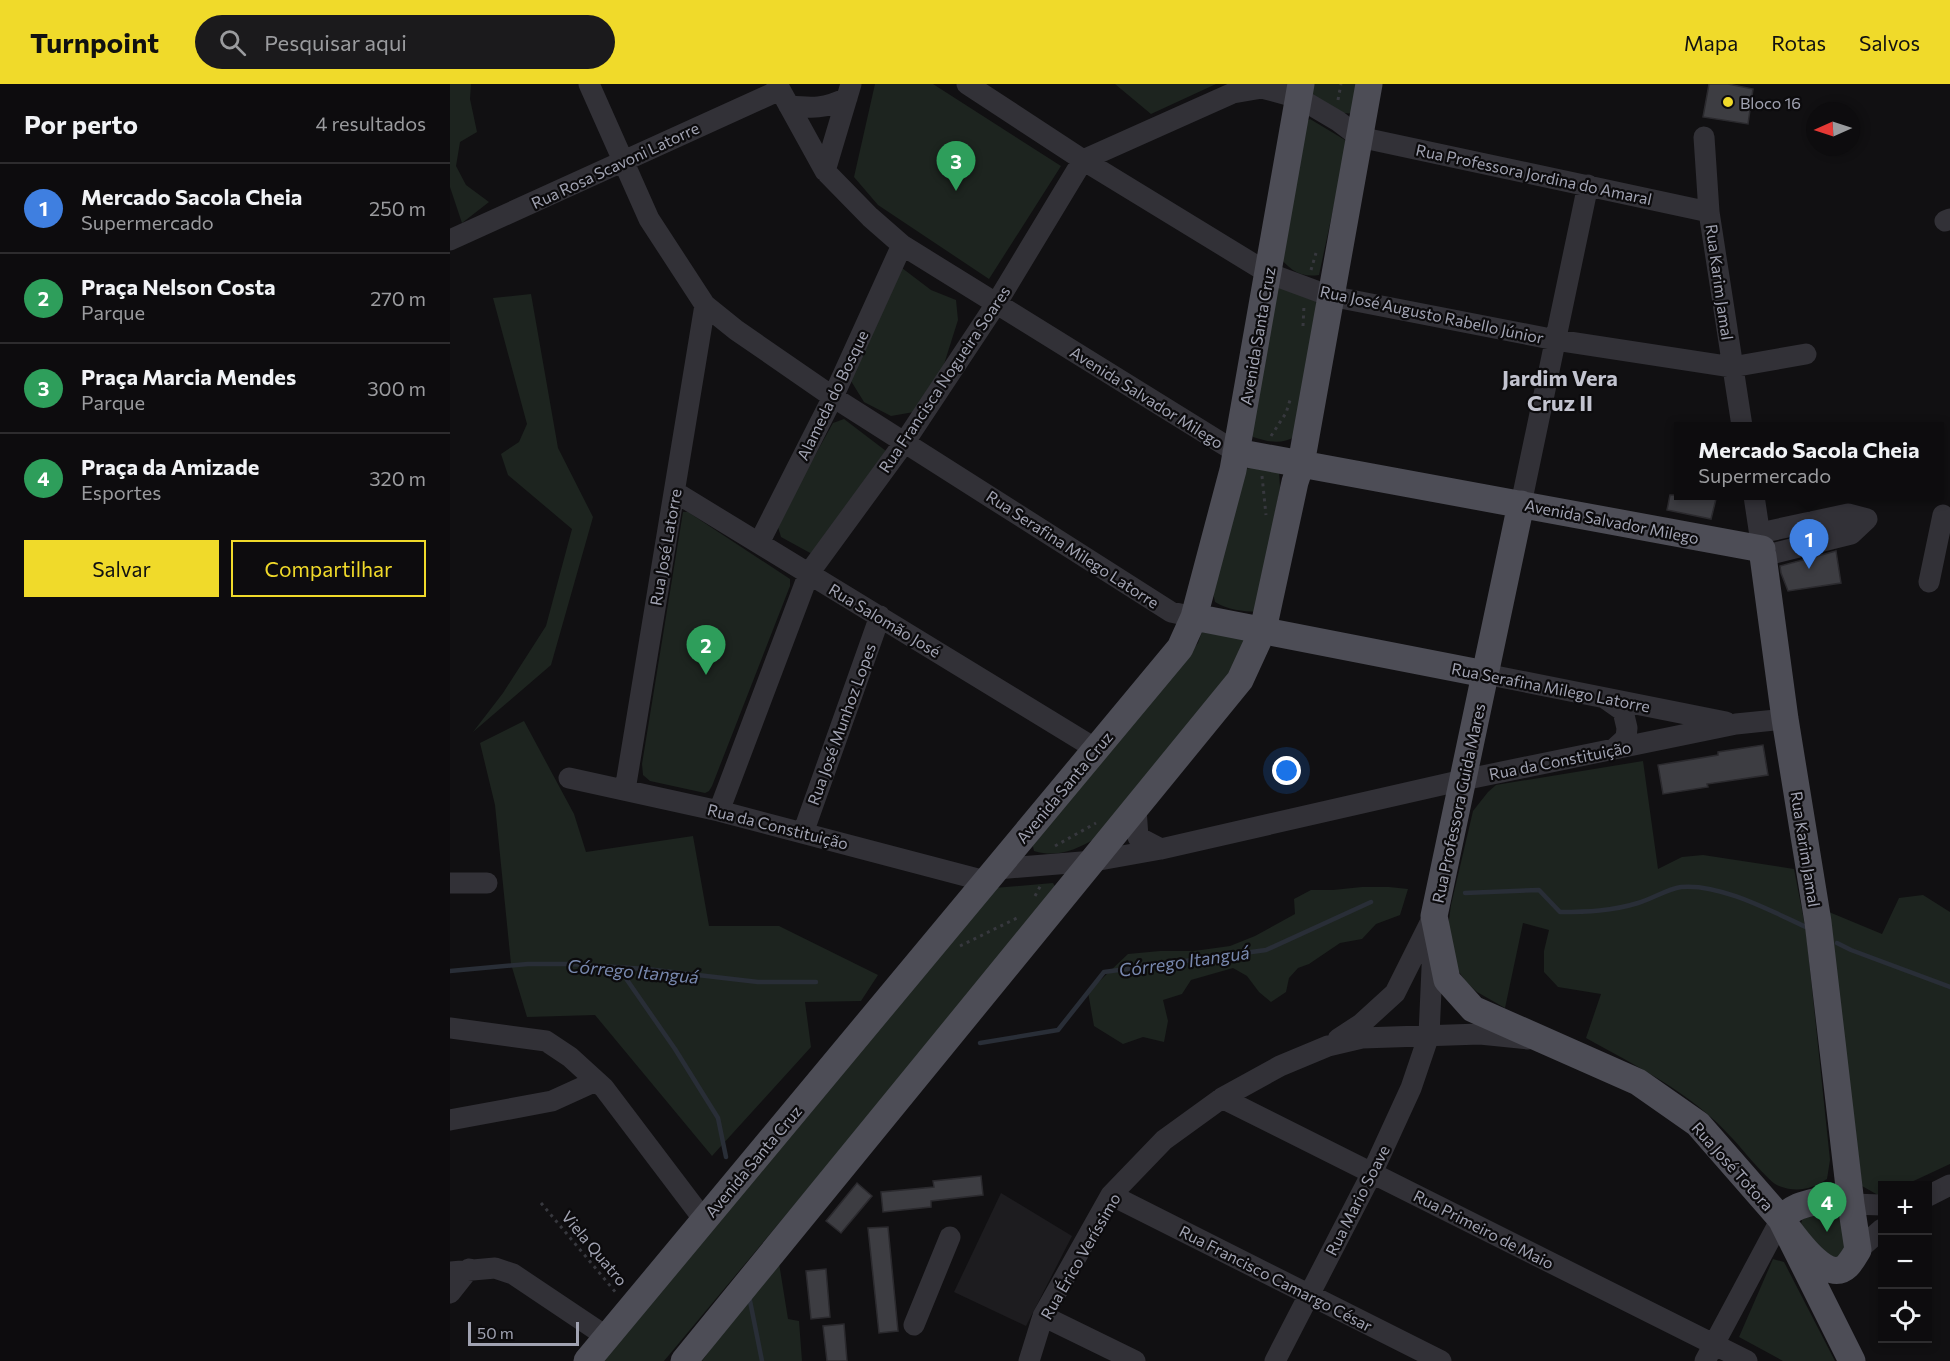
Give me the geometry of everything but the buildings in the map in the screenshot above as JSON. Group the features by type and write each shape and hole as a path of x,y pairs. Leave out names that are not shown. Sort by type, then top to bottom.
{"main road":[{"path":"684,1361 1240,680 1263,630 1294,482 1301,464 1369,84"},
{"name":"Avenida Santa Cruz","path":"587,1361 1180,648 1194,616 1236,452 1300,91"},
{"name":"Avenida Salvador Milego","path":"1236,452 1762,546"},
{"name":"Rua Professora Guida Mares","path":"1434,916 1521,504"},
{"name":"Rua Karim Jamal","path":"1762,546 1785,719 1818,922 1851,1204 1852,1259"},
{"name":"Rua Serafina Milego Latorre","path":"1194,616 1485,674"},
{"name":"Rua José Totora","path":"1434,916 1447,980 1473,1009 1638,1082 1698,1124 1781,1219 1853,1361"},
{"path":"1851,1204 1822,1200 1800,1205 1790,1210 1781,1219 1817,1263 1832,1269 1852,1259"},
{"name":"Rua José Totora","path":"1852,1259 1840,1283 1838,1302 1853,1361"}],"street":[{"name":"Rua Serafina Milego Latorre","path":"589,84 649,219 705,304 736,330 904,443 1171,612 1194,616"},
{"name":"Rua José Augusto Rabello Júnior","path":"976,86 1083,160 1268,273 1330,296 1556,340 1732,367 1806,354"},
{"path":"1083,160 1233,93 1262,88 1300,91 1359,137"},
{"path":"782,93 814,108 830,106 849,91"},
{"path":"825,171 849,91"},
{"name":"Rua Rosa Scavoni Latorre","path":"450,240 622,161 782,93"},
{"name":"Avenida Salvador Milego","path":"782,93 825,171 870,217 902,244 1236,452"},
{"name":"Rua Professora Jordina do Amaral","path":"1359,137 1710,212"},
{"name":"Rua Karim Jamal","path":"1704,137 1710,212 1741,422"},
{"name":"Rua Francisca Nogueira Soares","path":"719,811 809,573 904,443 996,304 1083,160"},
{"name":"Rua Professora Guida Mares","path":"1521,504 1588,185"},
{"name":"Alameda do Bosque","path":"759,543 833,397 902,244"},
{"name":"Rua José Latorre","path":"625,790 705,304"},
{"name":"Rua Salomão José","path":"675,492 1095,749"},
{"name":"Rua Karim Jamal","path":"1755,500 1762,546"},
{"path":"1929,582 1943,515"},
{"name":"Rua José Munhoz Lopes","path":"803,833 880,616"},
{"name":"Rua Serafina Milego Latorre","path":"1485,674 1736,724"},
{"path":"1604,698 1623,711 1627,728 1626,738 1614,749"},
{"name":"Rua da Constituição","path":"569,778 990,875 1161,849 1463,780 1736,724 1785,719"},
{"path":"1136,809 1138,837 1161,849"},
{"path":"450,883 487,883"},
{"name":"Rua Professora Guida Mares","path":"1429,1035 1434,916"},
{"name":"Rua Érico Veríssimo","path":"1328,1046 1361,1024 1395,993 1434,916"},
{"path":"450,1028 546,1041 570,1057 604,1088 704,1220"},
{"name":"Rua José Totora","path":"1429,1035 1480,1034 1545,1041"},
{"name":"Rua Érico Veríssimo","path":"1029,1361 1043,1316 1111,1195 1164,1140 1222,1098 1280,1066 1328,1046 1362,1038 1429,1035"},
{"name":"Rua Mario Soave","path":"1275,1361 1372,1173 1411,1088 1429,1035"},
{"path":"450,1120 552,1101 596,1081"},
{"name":"Rua Primeiro de Maio","path":"1222,1098 1372,1173 1709,1353 1747,1361"},
{"path":"1932,1194 1950,1185"},
{"name":"Rua Francisco Camargo César","path":"1111,1195 1441,1361"},
{"path":"1851,1204 1878,1205"},
{"path":"1709,1353 1781,1219"},
{"path":"1852,1259 1878,1233"},
{"path":"914,1325 950,1238"},
{"path":"450,1293 459,1271 495,1268 513,1274 607,1337"},
{"path":"1043,1316 1135,1361"}],"path":[{"path":"1338,100 1341,84"},
{"path":"1261,475 1266,517"},
{"path":"1035,897 1041,887 1053,847 1098,821"},
{"path":"956,948 1022,916"},
{"name":"Viela Quatro","path":"541,1203 630,1310"}],"shaded area":[{"path":"450,84 471,84 470,99 477,132 460,142 456,166 466,185 489,202 462,223 450,187"},
{"path":"875,84 933,84 1061,166 989,279 878,205 854,177"},
{"path":"1115,84 1216,84 1151,114"},
{"path":"1310,84 1363,84 1354,114 1344,113 1312,95"},
{"path":"1310,119 1345,140 1346,149 1319,275 1312,276 1295,271 1277,254 1300,126"},
{"path":"902,268 931,290 956,300 958,320 939,380 914,412 891,416 864,402 851,381"},
{"path":"1282,284 1315,300 1319,310 1296,436 1275,442 1253,437 1246,423 1272,288"},
{"path":"531,294 558,448 593,517 551,665 473,732 503,693 546,626 572,529 508,475 501,454 519,442 527,424 493,298"},
{"path":"844,419 886,451 812,554 781,537 777,524 833,423"},
{"path":"1261,466 1279,472 1280,487 1257,612 1235,610 1215,602 1212,588 1244,469"},
{"path":"683,512 688,512 790,579 790,586 712,786 705,793 650,781 643,775 642,764"},
{"path":"1203,629 1239,633 1247,643 1238,666 1096,838 1066,852 1051,854 1034,851 1032,842 1198,643"},
{"path":"524,721 574,814 586,852 693,836 709,926 779,926 878,975 861,1001 805,1002 811,1047 712,1156 595,1015 527,1017 511,964 495,805 480,743"},
{"path":"1643,761 1658,869 1682,857 1703,855 1794,869 1806,931 1830,1160 1827,1179 1816,1185 1804,1189 1792,1189 1774,1183 1716,1121 1699,1107 1644,1070 1586,1038 1601,994 1558,987 1544,972 1544,951 1549,930 1523,923 1505,1008 1477,992 1466,982 1455,966 1448,927 1451,905 1473,811 1488,792 1496,785"},
{"path":"1053,883 1057,890 664,1361 601,1361 994,888"},
{"path":"1362,887 1408,889 1400,915 1376,924 1362,939 1340,943 1309,964 1298,968 1289,978 1286,992 1271,1002 1259,992 1247,976 1233,968 1191,980 1182,994 1163,1000 1168,1021 1164,1042 1143,1037 1123,1044 1094,1026 1088,992 1128,954 1194,951 1230,946 1255,936 1295,914 1294,899 1311,890"},
{"path":"1923,895 1950,912 1950,1164 1914,1181 1878,1181 1878,1195 1862,1186 1829,912 1882,934 1899,898"},
{"path":"1001,1193 1072,1236 1026,1326 954,1292"},
{"path":"1838,1210 1848,1240 1837,1261 1828,1261 1801,1224 1804,1213"},
{"path":"1773,1259 1784,1262 1835,1361 1783,1361 1739,1337"},
{"path":"779,1263 788,1319 799,1321 802,1361 702,1361 738,1311"}],"waterway":[{"name":"Córrego Itanguá","path":"1465,893 1539,890 1560,912 1580,912 1619,908 1676,888 1696,887 1712,889 1746,900 1808,928"},
{"name":"Córrego Itanguá","path":"980,1043 1058,1030 1104,972 1266,950 1371,902"},
{"name":"Córrego Itanguá","path":"1837,943 1950,987"},
{"name":"Córrego Itanguá","path":"450,971 528,964 569,964 646,969 758,982 816,982"},
{"path":"618,967 675,1049 718,1118 726,1157"},
{"path":"749,1296 762,1361"}],"place":[{"name":"Bloco 16","path":"1728,102"},
{"name":"Praça Marcia Mendes","path":"956,191"},
{"name":"Mercado Sacola Cheia","path":"1809,569"},
{"name":"Praça Nelson Costa","path":"706,675"},
{"name":"Praça da Amizade","path":"1827,1232"}],"district":[{"name":"Jardim Vera Cruz II","path":"1560,390"}]}
